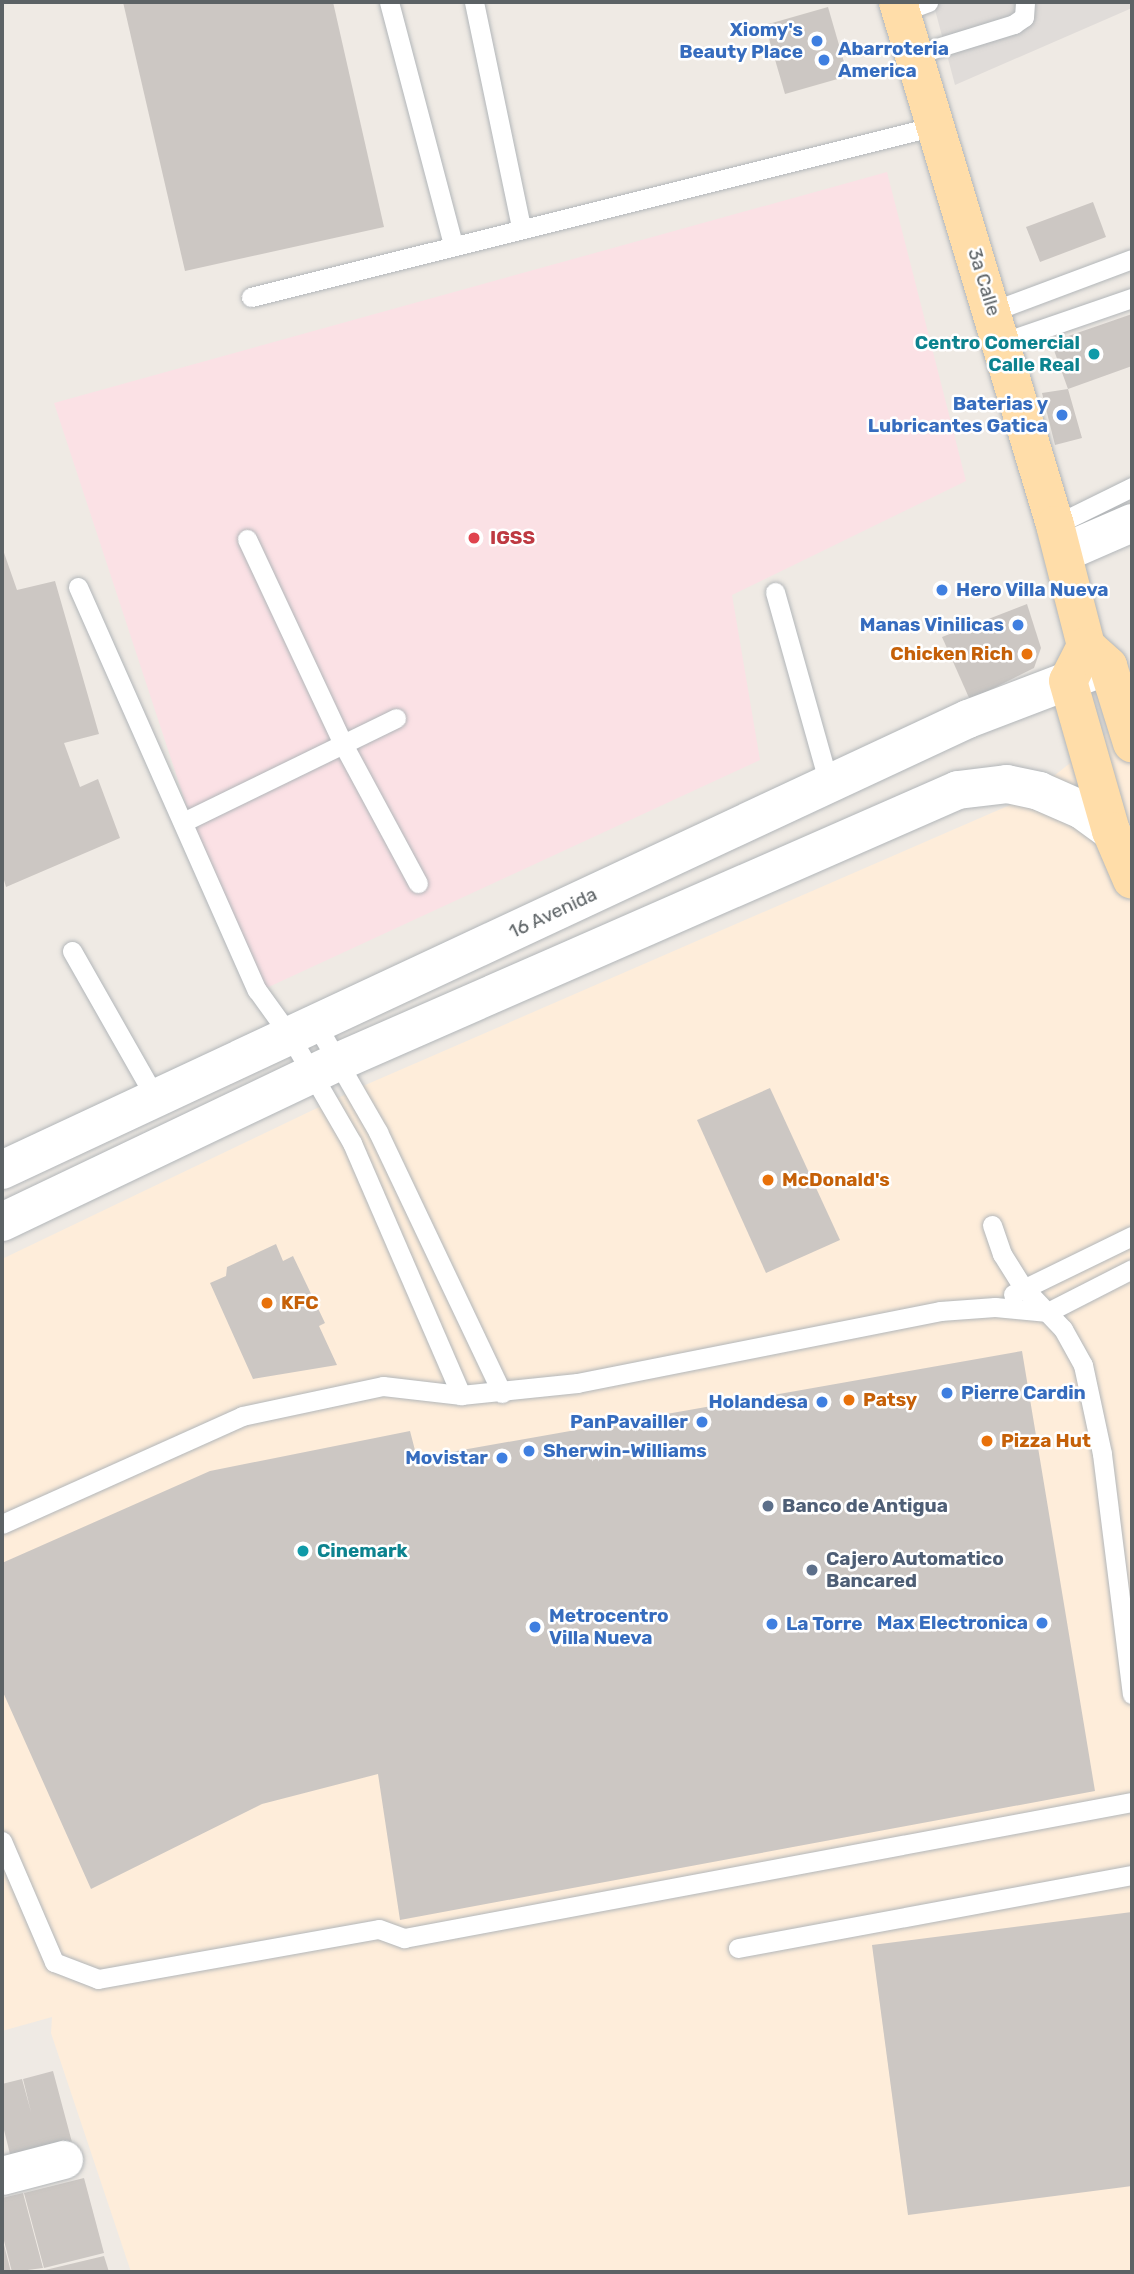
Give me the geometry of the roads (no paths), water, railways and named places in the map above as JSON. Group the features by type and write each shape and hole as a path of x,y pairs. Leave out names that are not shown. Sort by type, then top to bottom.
{"main road":[{"name":"3a Calle","path":"909,5 914,55 1059,539 1097,656 1129,724"},
{"path":"1059,539 1132,523"},
{"path":"1097,656 1068,681 1111,831 1132,880"},
{"name":"16 Avenida","path":"2,1170 968,719 1068,681"},
{"path":"2,1222 326,1068 957,790 1007,785 1039,791 1082,810 1111,831"},
{"path":"2,2176 64,2160"}],"lane":[{"path":"389,2 453,244"},
{"path":"474,2 521,226"},
{"path":"914,55 1014,24 1024,17 1025,2"},
{"path":"251,297 521,226 936,126"},
{"path":"997,327 1132,259"},
{"path":"997,327 1132,298"},
{"path":"1059,539 1132,488"},
{"path":"247,539 342,744 418,883"},
{"path":"78,587 257,990 303,1030 502,1393"},
{"path":"775,592 829,783"},
{"path":"183,822 396,719"},
{"path":"72,951 156,1099"},
{"path":"303,1030 326,1068 364,1167 461,1395"},
{"path":"992,1225 1002,1254 1023,1287 1048,1312 1083,1365 1102,1454 1132,1694"},
{"path":"995,1307 1023,1287 1132,1236"},
{"path":"2,1524 242,1416 383,1386 461,1395 502,1393 577,1383 940,1311 995,1307 1048,1312 1132,1269"},
{"path":"2,1841 54,1962 98,1979 379,1929 404,1938 1132,1802"},
{"path":"738,1948 1132,1875"}],"place":[{"name":"Xiomy's Beauty Place","path":"817,41"},
{"name":"Abarroteria America","path":"824,60"},
{"name":"Centro Comercial Calle Real","path":"1094,354"},
{"name":"Baterias y Lubricantes Gatica","path":"1062,415"},
{"name":"IGSS","path":"474,538"},
{"name":"Hero Villa Nueva","path":"942,590"},
{"name":"Manas Vinilicas","path":"1018,625"},
{"name":"Chicken Rich","path":"1027,654"},
{"name":"McDonald's","path":"768,1180"},
{"name":"KFC","path":"267,1303"},
{"name":"Pierre Cardin","path":"947,1393"},
{"name":"Patsy","path":"849,1400"},
{"name":"Holandesa","path":"822,1402"},
{"name":"PanPavailler","path":"702,1422"},
{"name":"Pizza Hut","path":"987,1441"},
{"name":"Sherwin-Williams","path":"529,1451"},
{"name":"Movistar","path":"502,1458"},
{"name":"Banco de Antigua","path":"768,1506"},
{"name":"Cinemark","path":"303,1551"},
{"name":"Cajero Automatico Bancared","path":"812,1570"},
{"name":"Max Electronica","path":"1042,1623"},
{"name":"La Torre","path":"772,1624"},
{"name":"Metrocentro Villa Nueva","path":"535,1627"}]}
